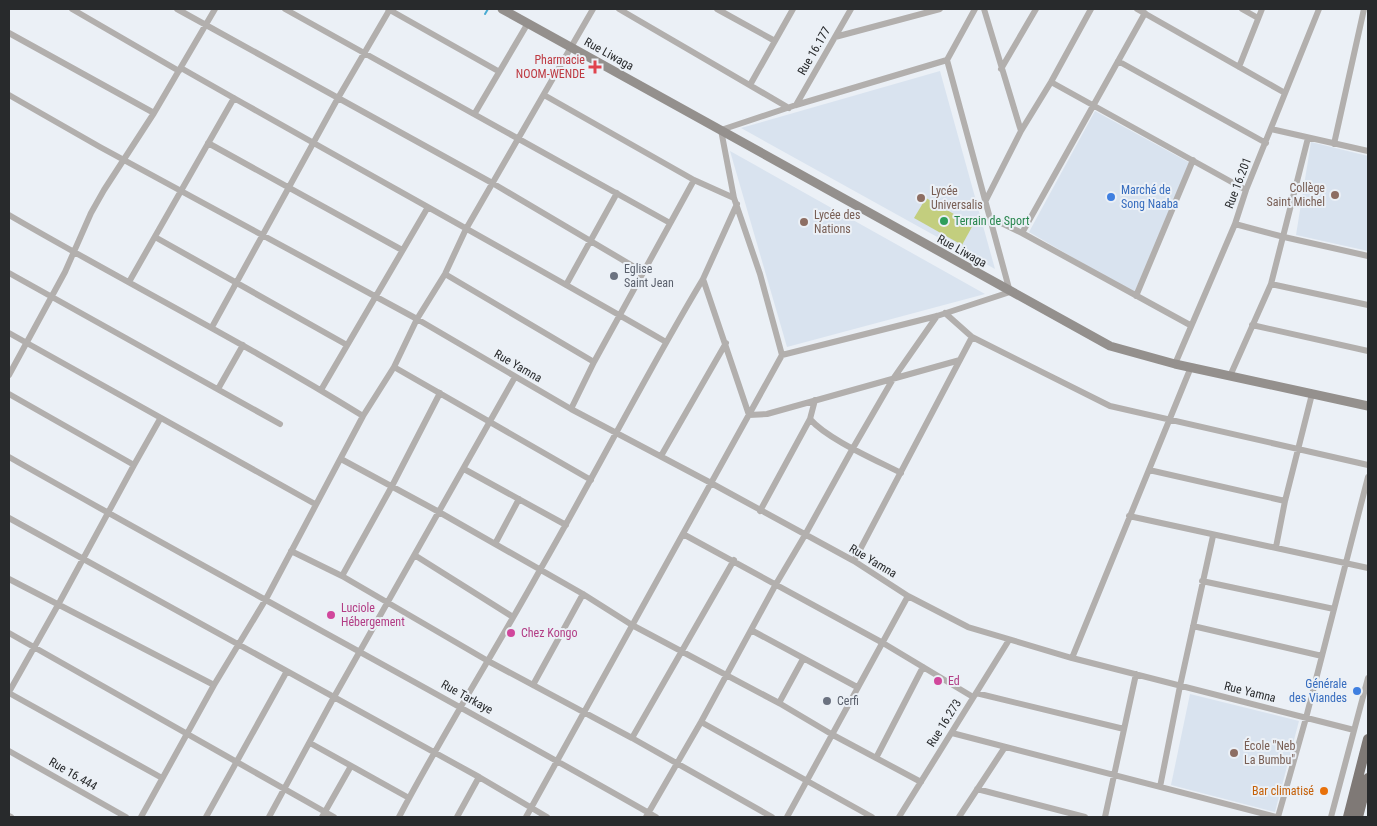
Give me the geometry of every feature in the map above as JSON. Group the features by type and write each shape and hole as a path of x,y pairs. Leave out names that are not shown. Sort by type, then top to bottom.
{"main road":[{"name":"Rue Liwaga","path":"502,9 1110,346 1175,364 1368,406"},
{"path":"1348,817 1368,739"},
{"path":"1358,817 1368,778"}],"street":[{"path":"72,9 234,98 666,342"},
{"path":"177,9 494,184 644,272"},
{"path":"9,375 52,297 91,213 154,113 214,9"},
{"path":"285,9 670,223"},
{"path":"212,327 389,9 498,71"},
{"path":"141,817 214,684 266,599 363,416 394,367 417,319 445,274 466,229 494,184 593,9"},
{"path":"619,9 789,108"},
{"path":"717,9 775,41"},
{"path":"750,85 793,9"},
{"name":"Rue 16.177","path":"796,105 851,9"},
{"path":"906,18 911,9"},
{"path":"835,37 940,9"},
{"path":"782,355 937,316 1010,292 947,60 974,9"},
{"path":"984,9 1021,132"},
{"path":"1001,68 1036,9"},
{"path":"986,200 1021,132 1092,9"},
{"path":"1137,9 1286,93"},
{"path":"1242,9 1258,18"},
{"path":"1239,67 1262,9"},
{"name":"Rue 16.201","path":"1175,364 1190,325 1235,224 1246,190 1319,9"},
{"path":"1334,144 1364,9"},
{"path":"1022,233 1144,13"},
{"path":"475,113 528,23"},
{"path":"9,33 154,113"},
{"path":"526,817 782,355 760,274 736,201 721,130 796,105 947,60"},
{"path":"1118,61 1266,143"},
{"path":"1051,82 1246,190"},
{"name":"Rue Yamna","path":"9,95 180,192 417,319 571,409 854,561 908,596 968,627 1072,658 1354,730"},
{"path":"544,95 694,180 736,201"},
{"path":"130,282 234,98"},
{"path":"1271,130 1368,151"},
{"path":"1230,376 1271,284 1308,138"},
{"path":"208,144 402,250"},
{"path":"1136,296 1193,160"},
{"path":"571,409 619,315 694,180"},
{"path":"566,285 617,193"},
{"path":"399,817 434,753 541,570 666,342 703,279 736,201"},
{"path":"321,390 428,207"},
{"path":"9,215 74,253 212,327 363,416"},
{"path":"991,218 1190,325"},
{"path":"1235,224 1368,256"},
{"path":"155,237 347,345"},
{"path":"9,273 280,424"},
{"path":"445,274 594,362"},
{"path":"703,279 749,415"},
{"path":"1271,284 1368,305"},
{"path":"945,313 972,337 1110,406 1368,465"},
{"path":"648,815 853,448 893,379 937,316"},
{"path":"1252,325 1368,351"},
{"path":"9,333 315,504"},
{"path":"854,561 972,337"},
{"path":"661,456 726,343"},
{"path":"218,389 242,345"},
{"path":"749,415 767,414 960,360"},
{"path":"394,367 591,480"},
{"path":"1072,658 1191,367"},
{"path":"269,817 334,697 516,378"},
{"path":"342,576 392,486 440,393"},
{"path":"9,394 134,465"},
{"path":"1276,547 1285,501 1312,394"},
{"path":"760,511 810,419 815,400"},
{"path":"160,419 9,692 162,778"},
{"path":"810,419 820,430 901,473"},
{"name":"Rue Tarkaye","path":"9,457 461,707 648,815 656,817"},
{"path":"340,459 439,512 583,594 632,625 726,674 920,782"},
{"path":"464,469 566,525"},
{"path":"1149,470 1285,501"},
{"path":"952,733 1277,817 1306,718 1368,477"},
{"path":"495,544 519,499"},
{"path":"1129,516 1213,536 1276,547 1368,568"},
{"path":"9,518 479,777 548,817"},
{"path":"683,534 734,560 974,695 1124,729"},
{"path":"1160,787 1213,536"},
{"path":"291,551 342,576 488,661 632,738 676,765 772,817"},
{"path":"416,556 513,617"},
{"path":"632,738 734,560"},
{"path":"9,580 214,684"},
{"path":"1202,581 1334,609"},
{"path":"533,685 583,594"},
{"path":"787,817 908,596"},
{"path":"1193,626 1322,656"},
{"path":"751,630 857,687"},
{"path":"9,633 236,762 324,815 334,817"},
{"name":"Rue 16.273","path":"899,817 1009,640"},
{"path":"779,703 803,659"},
{"path":"876,758 923,668"},
{"path":"206,817 287,672"},
{"path":"1105,817 1136,674"},
{"path":"1331,817 1368,678"},
{"path":"701,722 872,817"},
{"path":"310,743 409,798"},
{"path":"959,817 1005,746"},
{"name":"Rue 16.444","path":"9,751 126,817"},
{"path":"324,815 351,766"},
{"path":"457,817 479,777"},
{"path":"977,789 1085,817"}],"shaded area":[{"name":"Lycée Universalis","path":"940,71 995,269 741,128"},
{"name":"Marché de Song Naaba","path":"1095,111 1190,163 1134,293 1029,232"},
{"name":"Collège Saint Michel","path":"1311,142 1368,156 1368,251 1296,235"},
{"name":"Lycée des Nations","path":"730,151 985,294 787,347"},
{"name":"École \"Neb La Bumbu\"","path":"1190,694 1299,721 1275,812 1171,785"}],"green space":[{"name":"Terrain de Sport","path":"926,198 973,225 962,245 914,218"}],"waterway":[{"path":"485,14 488,9"}],"place":[{"name":"Pharmacie NOOM-WENDE","path":"595,67"},
{"name":"Collège Saint Michel","path":"1335,195"},
{"name":"Marché de Song Naaba","path":"1111,197"},
{"name":"Lycée Universalis","path":"921,198"},
{"name":"Terrain de Sport","path":"944,221"},
{"name":"Lycée des Nations","path":"804,222"},
{"name":"Eglise Saint Jean","path":"614,276"},
{"name":"Luciole Hébergement","path":"331,615"},
{"name":"Chez Kongo","path":"511,633"},
{"name":"Ed","path":"938,681"},
{"name":"Générale des Viandes","path":"1357,691"},
{"name":"Cerfi","path":"827,701"},
{"name":"École \"Neb La Bumbu\"","path":"1234,753"},
{"name":"Bar climatisé","path":"1324,791"}]}
